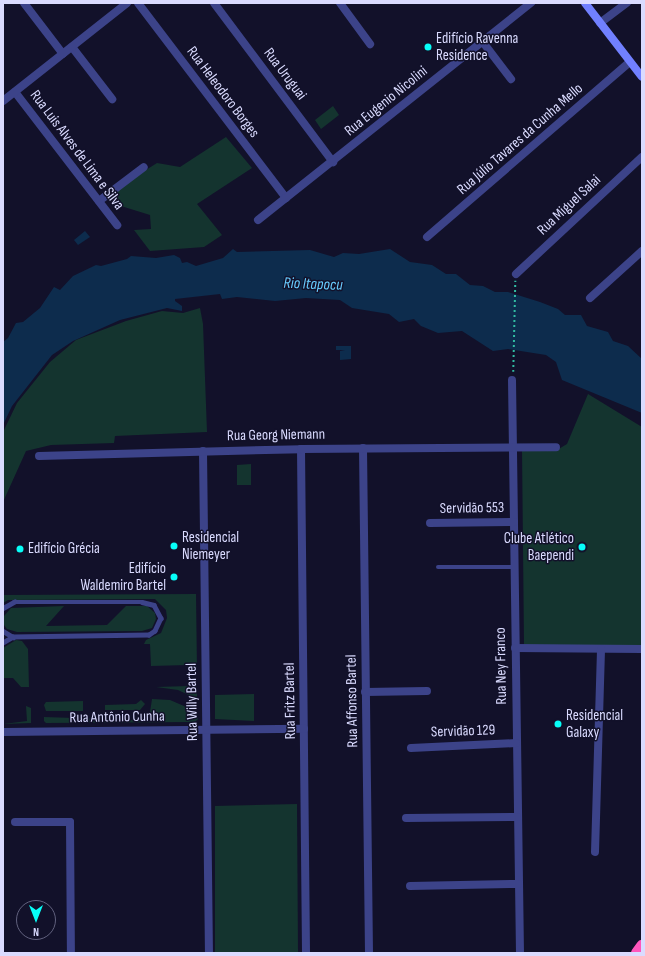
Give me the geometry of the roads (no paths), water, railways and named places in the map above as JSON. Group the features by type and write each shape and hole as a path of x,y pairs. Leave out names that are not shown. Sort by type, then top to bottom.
{"highway":[{"path":"638,953 642,946"}],"main road":[{"path":"585,3 642,77"}],"street":[{"path":"24,3 63,54"},
{"path":"3,101 127,3"},
{"name":"Rua Heleodoro Borges","path":"138,3 286,198"},
{"name":"Rua Uruguai","path":"214,3 333,162"},
{"path":"340,3 370,44"},
{"name":"Rua Eugenio Nicolini","path":"258,220 333,162 531,3"},
{"path":"600,23 627,3"},
{"path":"482,41 511,80"},
{"path":"72,47 112,99"},
{"name":"Rua Júlio Tavares da Cunha Mello","path":"427,237 630,62"},
{"name":"Rua Luis Alves de Lima e Silva","path":"15,92 117,225"},
{"name":"Rua Miguel Salai","path":"516,274 642,157"},
{"path":"99,202 144,167"},
{"path":"590,298 642,251"},
{"name":"Rua Ney Franco","path":"512,380 520,953"},
{"name":"Rua Georg Niemann","path":"39,456 68,458 203,451 513,446 556,447"},
{"name":"Rua Affonso Bartel","path":"363,448 369,953"},
{"name":"Rua Fritz Bartel","path":"301,449 306,953"},
{"name":"Rua Willy Bartel","path":"203,451 209,953"},
{"name":"Servidão 553","path":"430,523 514,522"},
{"path":"515,648 642,649"},
{"path":"595,852 601,649"},
{"path":"365,692 428,691"},
{"name":"Rua Antônio Cunha","path":"3,732 304,728"},
{"name":"Servidão 129","path":"411,748 516,743"},
{"path":"406,818 517,817"},
{"path":"15,822 70,822 71,953"},
{"path":"410,886 518,884"}],"lane":[{"path":"438,567 514,567"},
{"path":"3,608 14,602 142,602 154,605 161,618 159,626 149,635 13,637 3,643"},
{"path":"3,631 13,637"}],"water":[{"path":"85,231 90,237 78,245 74,240"},
{"name":"Rio Itapocu","path":"233,249 237,252 310,250 334,257 343,253 359,254 390,249 410,262 432,265 446,274 456,274 470,285 483,286 495,292 508,292 540,302 558,309 565,315 581,315 587,326 608,332 613,341 628,346 642,359 642,413 562,380 556,362 546,355 508,349 493,351 462,331 438,333 421,326 414,319 399,322 389,314 352,308 340,300 306,298 275,301 237,297 222,299 220,294 175,299 175,301 182,306 182,311 167,308 120,320 73,341 52,355 12,406 3,425 3,342 8,338 16,323 23,322 40,308 54,287 60,290 73,276 96,265 101,266 127,259 131,256 156,258 174,255 180,258 182,263 187,262 196,266 223,258"},
{"path":"336,346 351,346 351,359 340,360 340,351 345,350 336,350"}],"place":[{"name":"Edifício Ravenna Residence","path":"428,47"},
{"name":"Residencial Niemeyer","path":"174,546"},
{"name":"Clube Atlético Baependi","path":"582,547"},
{"name":"Edifício Grécia","path":"20,549"},
{"name":"Edifício Waldemiro Bartel","path":"174,577"},
{"name":"Residencial Galaxy","path":"558,724"}]}
